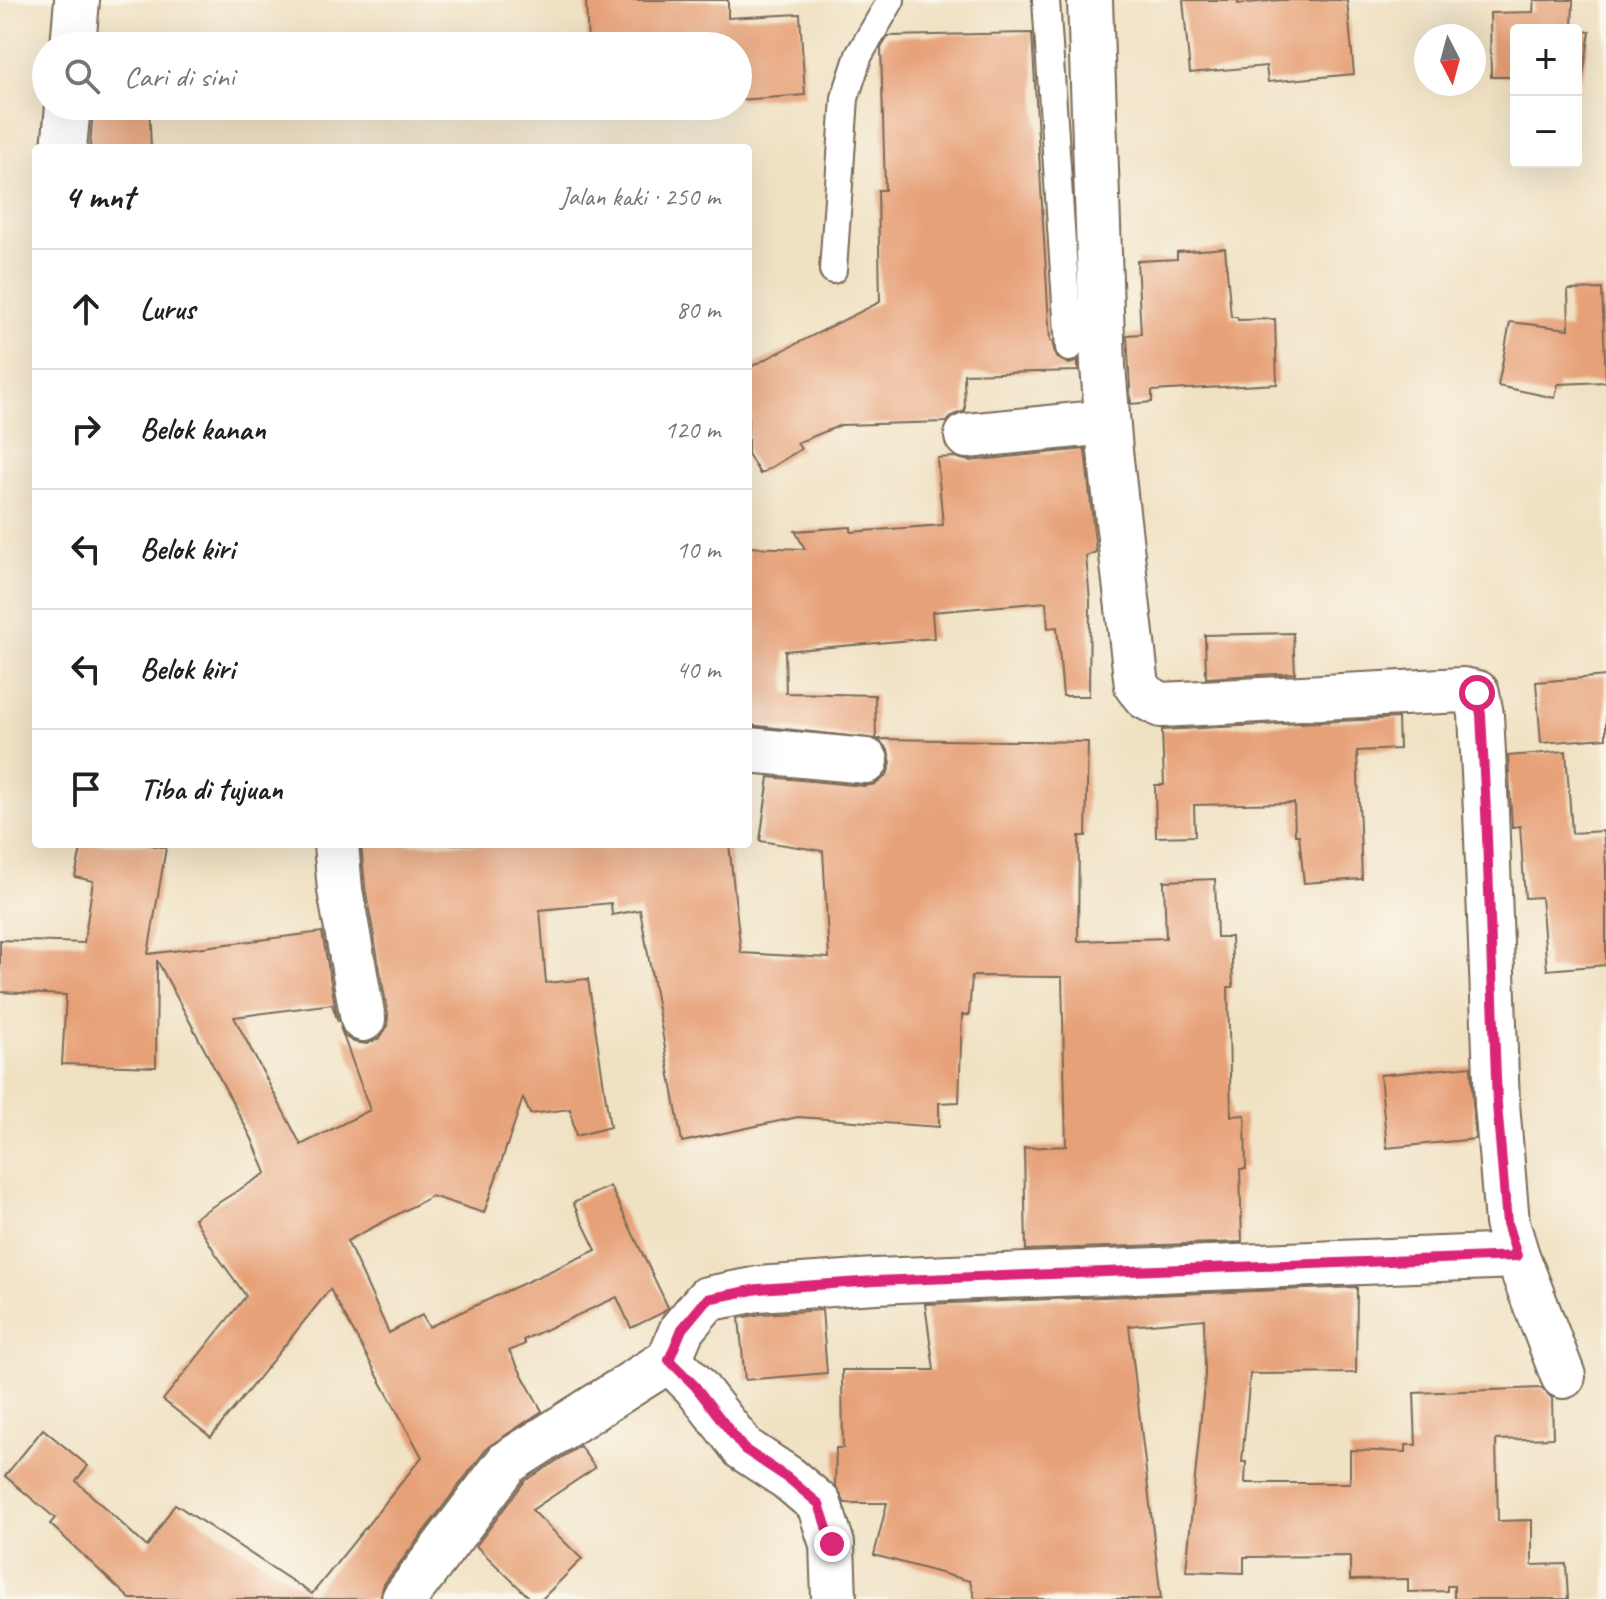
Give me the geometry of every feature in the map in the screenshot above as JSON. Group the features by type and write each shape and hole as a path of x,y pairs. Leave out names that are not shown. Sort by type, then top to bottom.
{"street":[{"path":"74,32 77,0"},
{"path":"1090,0 1103,366 1137,686 1146,697 1161,705 1463,690 1477,693 1485,797 1497,1104 1507,1223 1563,1376"},
{"path":"64,144 67,120"},
{"path":"967,436 1107,422"},
{"path":"752,750 866,761"},
{"path":"336,848 340,890 363,1019"},
{"path":"404,1599 508,1462 669,1360 682,1329 707,1299 758,1289 875,1281 1517,1256"},
{"path":"669,1360 695,1386 744,1449 788,1478 819,1504 832,1544 834,1599"}],"lane":[{"path":"833,270 845,98 859,55 891,0"},
{"path":"1046,0 1069,348"}],"building":[{"path":"586,0 728,0 728,18 800,14 805,95 752,99 752,32 587,32"},
{"path":"1183,0 1238,0 1238,4 1280,0 1347,0 1354,74 1268,82 1266,66 1190,73"},
{"path":"1534,0 1573,0 1572,24 1510,24 1510,77 1491,77 1490,13 1533,12"},
{"path":"1582,31 1590,32 1582,76"},
{"path":"1032,33 1050,341 1056,357 1069,364 1078,361 1078,371 964,374 965,411 953,415 947,422 841,425 797,443 801,449 760,474 752,461 752,366 880,302 878,190 885,190 881,48 888,36"},
{"path":"92,120 150,120 151,144 90,144"},
{"path":"1225,248 1231,317 1238,320 1275,319 1277,384 1152,391 1152,402 1131,404 1127,335 1141,334 1137,261 1177,259 1177,252"},
{"path":"1602,289 1606,382 1558,384 1555,398 1498,386 1510,322 1569,329 1568,290"},
{"path":"1085,449 1096,552 1086,556 1090,601 1089,696 1063,696 1057,627 1048,628 1046,602 932,612 934,638 785,651 786,693 875,695 876,739 752,725 752,547 805,549 795,531 851,527 851,532 943,525 937,458 954,457 969,461"},
{"path":"1293,633 1295,673 1206,678 1205,635"},
{"path":"1606,676 1606,738 1541,743 1536,682"},
{"path":"1398,718 1399,749 1357,751 1362,879 1304,883 1299,835 1295,835 1294,803 1194,805 1195,836 1156,837 1155,785 1164,785 1162,730"},
{"path":"878,739 1088,742 1086,836 1079,836 1078,941 1166,938 1164,881 1215,879 1217,937 1231,937 1233,987 1228,987 1231,1116 1245,1115 1246,1169 1240,1169 1242,1242 1026,1250 1024,1148 1066,1146 1062,977 972,976 969,1015 962,1015 959,1102 939,1103 939,1127 798,1117 682,1142 640,910 612,915 611,903 540,910 546,983 588,979 610,1127 576,1136 570,1109 530,1114 523,1098 484,1213 432,1196 347,1241 389,1333 422,1315 429,1327 596,1250 573,1203 610,1186 668,1307 631,1328 617,1297 523,1340 525,1344 509,1351 542,1411 488,1447 384,1584 380,1599 130,1599 50,1524 55,1518 5,1476 43,1429 88,1466 76,1481 147,1547 175,1504 312,1594 422,1457 330,1289 211,1437 163,1400 246,1296 194,1218 266,1173 252,1139 157,960 156,1067 62,1064 66,995 0,992 0,940 84,943 93,881 75,877 81,848 166,848 148,954 322,932 338,1022 332,1004 234,1017 301,1145 370,1110 340,1027 344,1036 367,1044 380,1038 387,1027 388,1015 365,887 361,848 729,848 741,953 829,958 823,851 760,841 769,777 864,786 876,784 887,775 891,763 888,750"},
{"path":"1566,751 1572,833 1603,831 1606,965 1547,970 1541,897 1525,898 1520,826 1512,827 1508,756"},
{"path":"1471,1066 1475,1139 1387,1148 1380,1075"},
{"path":"1357,1287 1356,1373 1250,1374 1242,1462 1246,1462 1245,1483 1350,1483 1350,1450 1406,1452 1406,1445 1416,1445 1414,1393 1542,1388 1552,1398 1553,1438 1496,1440 1498,1521 1532,1520 1532,1565 1566,1564 1568,1599 1454,1599 1454,1586 1447,1586 1447,1591 1408,1592 1408,1579 1350,1580 1350,1556 1244,1557 1244,1573 1186,1571 1205,1375 1204,1319 1129,1326 1161,1599 975,1599 970,1581 874,1555 887,1503 845,1503 835,1485 836,1448 843,1448 842,1370 934,1370 925,1304"},
{"path":"822,1310 827,1373 745,1380 739,1318"},
{"path":"580,1446 595,1468 532,1510 582,1559 542,1599 531,1599 476,1546 525,1481"}],"route":[{"path":"832,1544 819,1504 788,1478 744,1449 695,1386 669,1360 682,1329 707,1299 758,1289 875,1281 1517,1256 1507,1223 1497,1104 1486,811 1477,693"}]}
